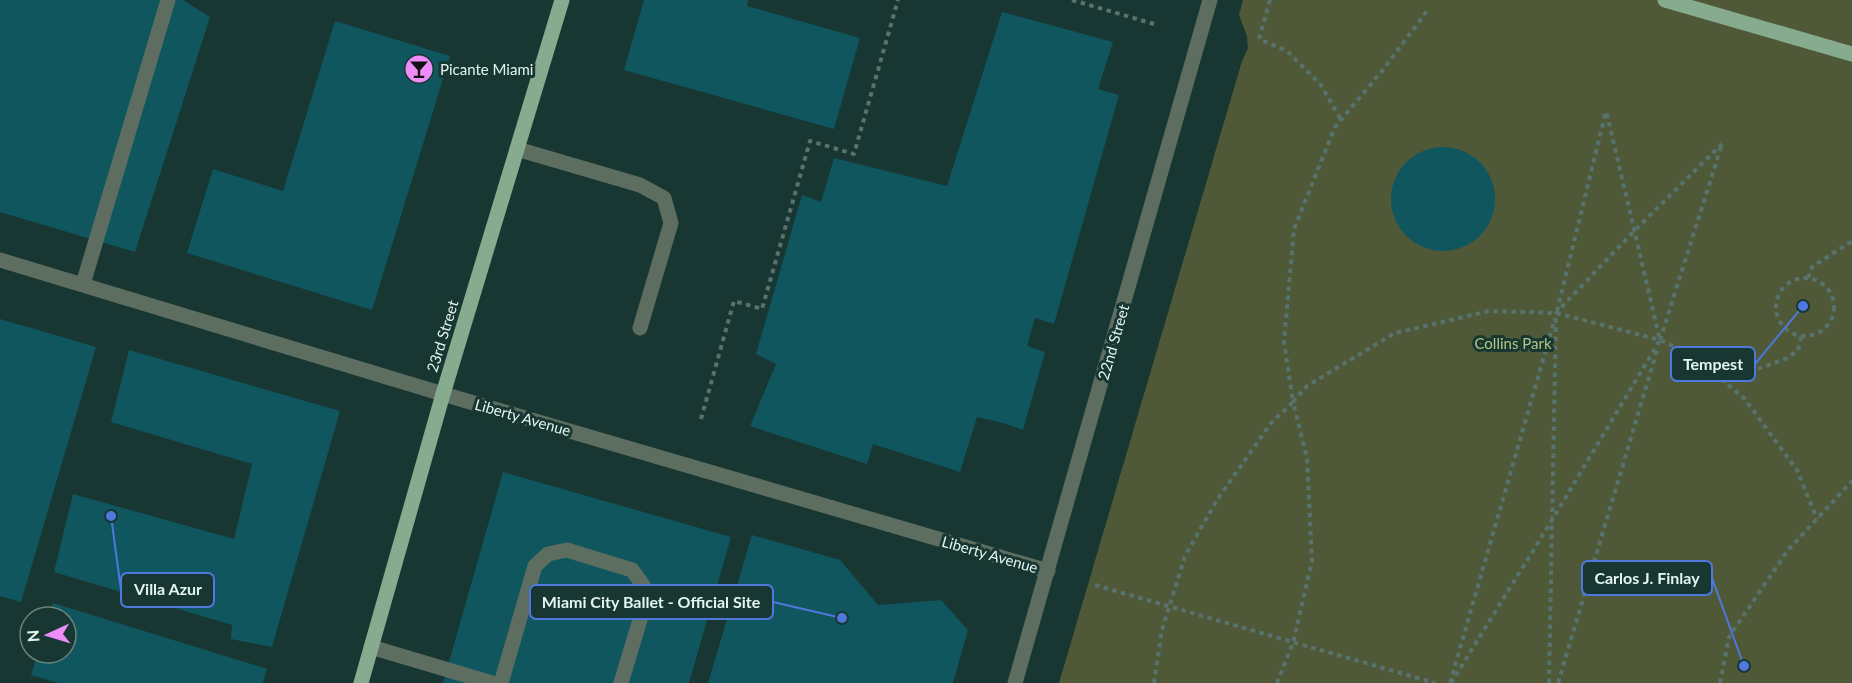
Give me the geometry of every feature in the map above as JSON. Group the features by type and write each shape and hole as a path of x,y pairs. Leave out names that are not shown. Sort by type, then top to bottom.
{"main road":[{"name":"23rd Street","path":"361,683 443,394 562,0"},
{"path":"1665,0 1852,54"}],"street":[{"path":"83,284 168,0"},
{"name":"22nd Street","path":"1016,683 1210,0"},
{"path":"517,149 640,185 664,198 672,224 640,328"},
{"name":"Liberty Avenue","path":"0,260 443,394 1048,571"},
{"path":"501,683 535,566 548,554 567,550 632,570 643,585 645,603 621,683"},
{"path":"371,647 492,683"}],"path":[{"path":"701,419 734,301 762,309 810,141 854,154 898,0"},
{"path":"1072,0 1154,24"},
{"path":"1270,0 1259,39 1287,51 1321,85 1341,120"},
{"path":"1277,683 1293,643 1312,561 1306,458 1293,402 1284,342 1294,229 1335,127 1382,71 1427,11"},
{"path":"1606,110 1660,340 1552,520 1450,683 1556,313 1606,110"},
{"path":"1549,683 1556,313 1634,231 1722,144 1660,340 1558,683"},
{"path":"1808,278 1812,267 1852,241"},
{"path":"1808,278 1817,281 1831,294 1833,312 1824,328 1807,336 1802,335 1789,331 1782,324 1776,306 1783,288 1790,282 1808,278"},
{"path":"1154,683 1162,630 1185,556 1217,500 1272,423 1307,386 1395,333 1489,311 1556,313 1660,340 1682,350 1744,398 1797,470 1817,519"},
{"path":"1723,381 1788,358 1798,350 1802,335"},
{"path":"1720,683 1729,637 1788,550 1852,481"},
{"path":"1095,585 1435,683"}],"green space":[{"name":"Collins Park","path":"1243,0 1852,0 1852,683 1059,683 1242,61 1248,48 1247,36 1239,15"}],"building":[{"path":"0,0 183,0 210,17 135,252 0,212"},
{"path":"644,0 748,0 747,6 860,38 834,129 624,70"},
{"path":"1002,12 1113,42 1098,89 1119,95 1054,324 1035,318 1027,346 1045,352 1023,430 977,417 960,472 873,444 867,464 750,426 776,364 756,354 802,195 821,202 834,158 947,186"},
{"path":"335,21 450,56 372,310 187,253 213,169 283,191"},
{"path":"1443,147 1463,151 1480,162 1491,179 1495,199 1491,219 1480,236 1463,247 1443,251 1423,247 1406,236 1395,219 1391,199 1395,179 1406,162 1423,151"},
{"path":"0,319 96,347 21,602 0,596"},
{"path":"129,350 340,411 272,647 231,639 232,625 54,572 73,494 234,539 252,464 111,422"},
{"path":"503,472 731,537 689,683 443,683"},
{"path":"752,535 840,560 878,605 941,600 968,630 953,683 708,683"},
{"path":"78,611 267,669 263,683 58,683 31,675 34,665 78,665"}],"place":[{"name":"Picante Miami","path":"419,69"},
{"name":"Tempest","path":"1803,306"},
{"name":"Villa Azur","path":"111,516"},
{"name":"Miami City Ballet - Official Site","path":"842,618"},
{"name":"Carlos J. Finlay","path":"1744,666"}]}
